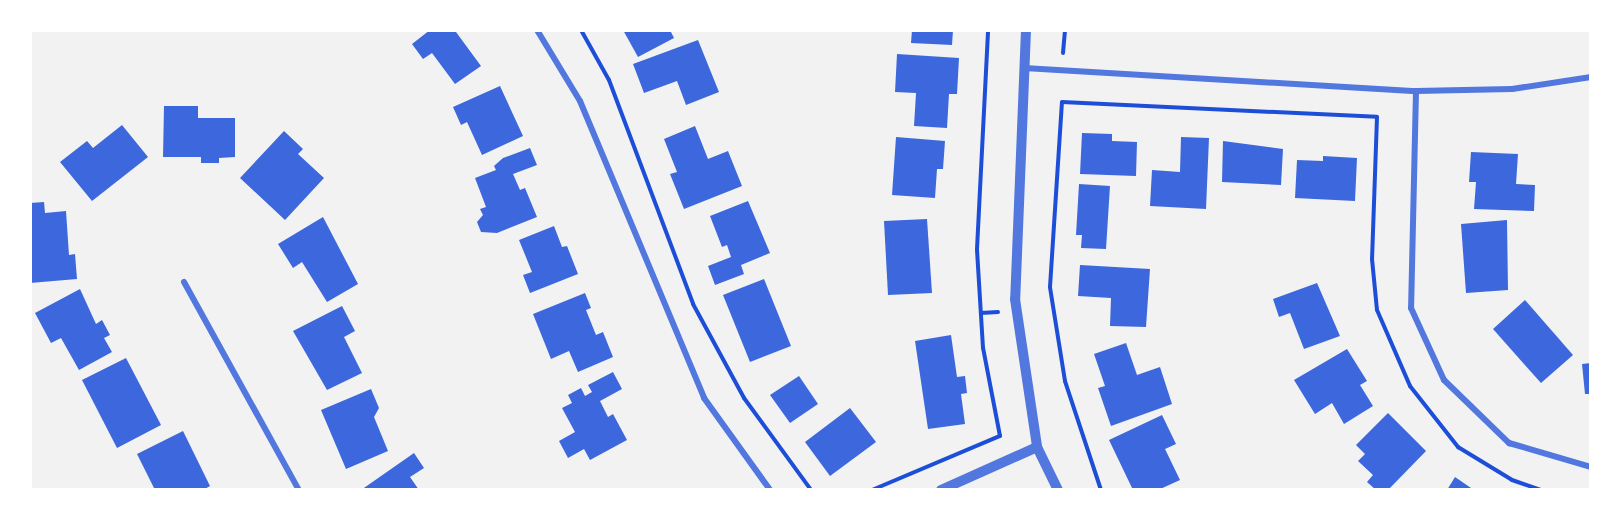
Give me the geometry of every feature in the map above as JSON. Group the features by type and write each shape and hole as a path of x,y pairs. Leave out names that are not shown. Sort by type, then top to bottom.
{"street":[{"path":"537,30 580,100 704,398 770,490"},
{"path":"1026,30 1016,299 1037,447 1058,490"},
{"path":"1024,68 1416,90 1512,89 1591,77"},
{"path":"1416,90 1411,308 1439,370 1444,380 1509,443 1591,467"},
{"path":"184,282 299,490"},
{"path":"941,490 1037,447"}],"path":[{"path":"581,30 609,80 693,304 744,398 811,490"},
{"path":"872,490 1000,436 983,348 977,249 988,30"},
{"path":"1064,53 1065,30"},
{"path":"1101,490 1065,381 1050,287 1062,102 1377,117 1372,259 1376,300 1406,375 1458,447 1512,480 1541,490"}],"building":[{"path":"430,30 460,30 456,32 481,66 455,84 432,53 423,59 412,44"},
{"path":"623,30 670,30 674,38 638,57"},
{"path":"912,30 953,30 952,45 911,43"},
{"path":"698,40 719,92 686,105 677,81 644,93 633,64"},
{"path":"897,54 959,58 957,94 949,94 947,128 914,126 916,93 895,92"},
{"path":"500,86 523,136 482,155 467,122 461,125 453,107"},
{"path":"164,106 198,106 198,118 235,118 235,157 219,158 219,163 201,163 201,157 163,157"},
{"path":"122,125 148,157 92,201 60,162 87,141 93,148"},
{"path":"695,126 708,159 728,151 742,186 684,209 670,174 677,172 664,139"},
{"path":"284,131 303,149 298,154 324,178 285,220 240,178"},
{"path":"1082,133 1112,134 1112,141 1137,142 1136,176 1080,174"},
{"path":"896,137 945,141 943,169 937,169 935,198 892,195"},
{"path":"1181,137 1209,138 1206,209 1150,206 1152,170 1180,172"},
{"path":"1223,141 1283,149 1281,185 1222,182"},
{"path":"530,148 537,165 513,174 520,190 525,188 537,217 497,233 481,232 477,222 483,215 480,209 486,207 475,178 496,170 494,166 503,158"},
{"path":"1471,152 1518,154 1516,184 1535,185 1534,211 1474,209 1476,182 1469,182"},
{"path":"1323,156 1357,158 1355,201 1295,198 1297,160 1323,161"},
{"path":"1079,184 1110,186 1106,249 1081,248 1082,235 1076,235"},
{"path":"748,201 770,253 741,265 744,274 715,285 708,266 731,257 727,245 722,247 710,216"},
{"path":"44,202 45,213 66,211 69,255 75,254 77,279 30,283 30,203"},
{"path":"323,217 358,284 327,302 302,262 293,268 278,244"},
{"path":"927,219 932,293 888,295 884,221"},
{"path":"1507,220 1508,290 1466,293 1461,224"},
{"path":"554,226 562,247 567,246 578,274 530,293 523,275 532,272 519,240"},
{"path":"1080,265 1150,269 1146,327 1110,326 1111,298 1078,296"},
{"path":"764,279 791,346 750,362 723,295"},
{"path":"1317,283 1340,336 1304,349 1290,313 1279,317 1273,299"},
{"path":"80,289 96,324 102,320 110,335 104,338 112,352 79,370 61,338 51,343 35,313"},
{"path":"585,293 591,308 586,310 596,335 603,332 613,357 578,372 569,351 551,359 533,314"},
{"path":"1525,300 1573,355 1541,383 1493,329"},
{"path":"342,306 355,331 344,337 362,373 327,390 293,331"},
{"path":"951,335 957,377 965,376 967,393 961,394 965,424 928,429 915,341"},
{"path":"1126,343 1137,375 1160,367 1172,404 1111,426 1098,388 1105,386 1094,354"},
{"path":"1347,349 1367,381 1360,385 1373,406 1344,424 1332,403 1315,414 1294,380"},
{"path":"126,358 161,425 117,448 82,380"},
{"path":"1591,363 1591,394 1585,394 1582,364"},
{"path":"613,372 622,389 600,401 608,417 613,414 627,440 590,460 584,449 568,458 559,441 575,432 562,408 572,403 568,395 581,388 585,396 592,392 588,385"},
{"path":"799,376 818,404 790,423 770,395"},
{"path":"371,389 379,408 374,417 388,451 346,469 321,410"},
{"path":"850,408 876,442 830,476 805,442"},
{"path":"1388,413 1426,451 1388,490 1376,490 1367,482 1373,475 1358,461 1365,454 1356,445"},
{"path":"1162,415 1176,444 1165,449 1180,480 1158,490 1133,490 1109,440"},
{"path":"183,431 210,486 203,490 155,490 137,454"},
{"path":"414,453 424,468 410,477 419,490 361,490"},
{"path":"1455,477 1474,490 1447,490"}]}
